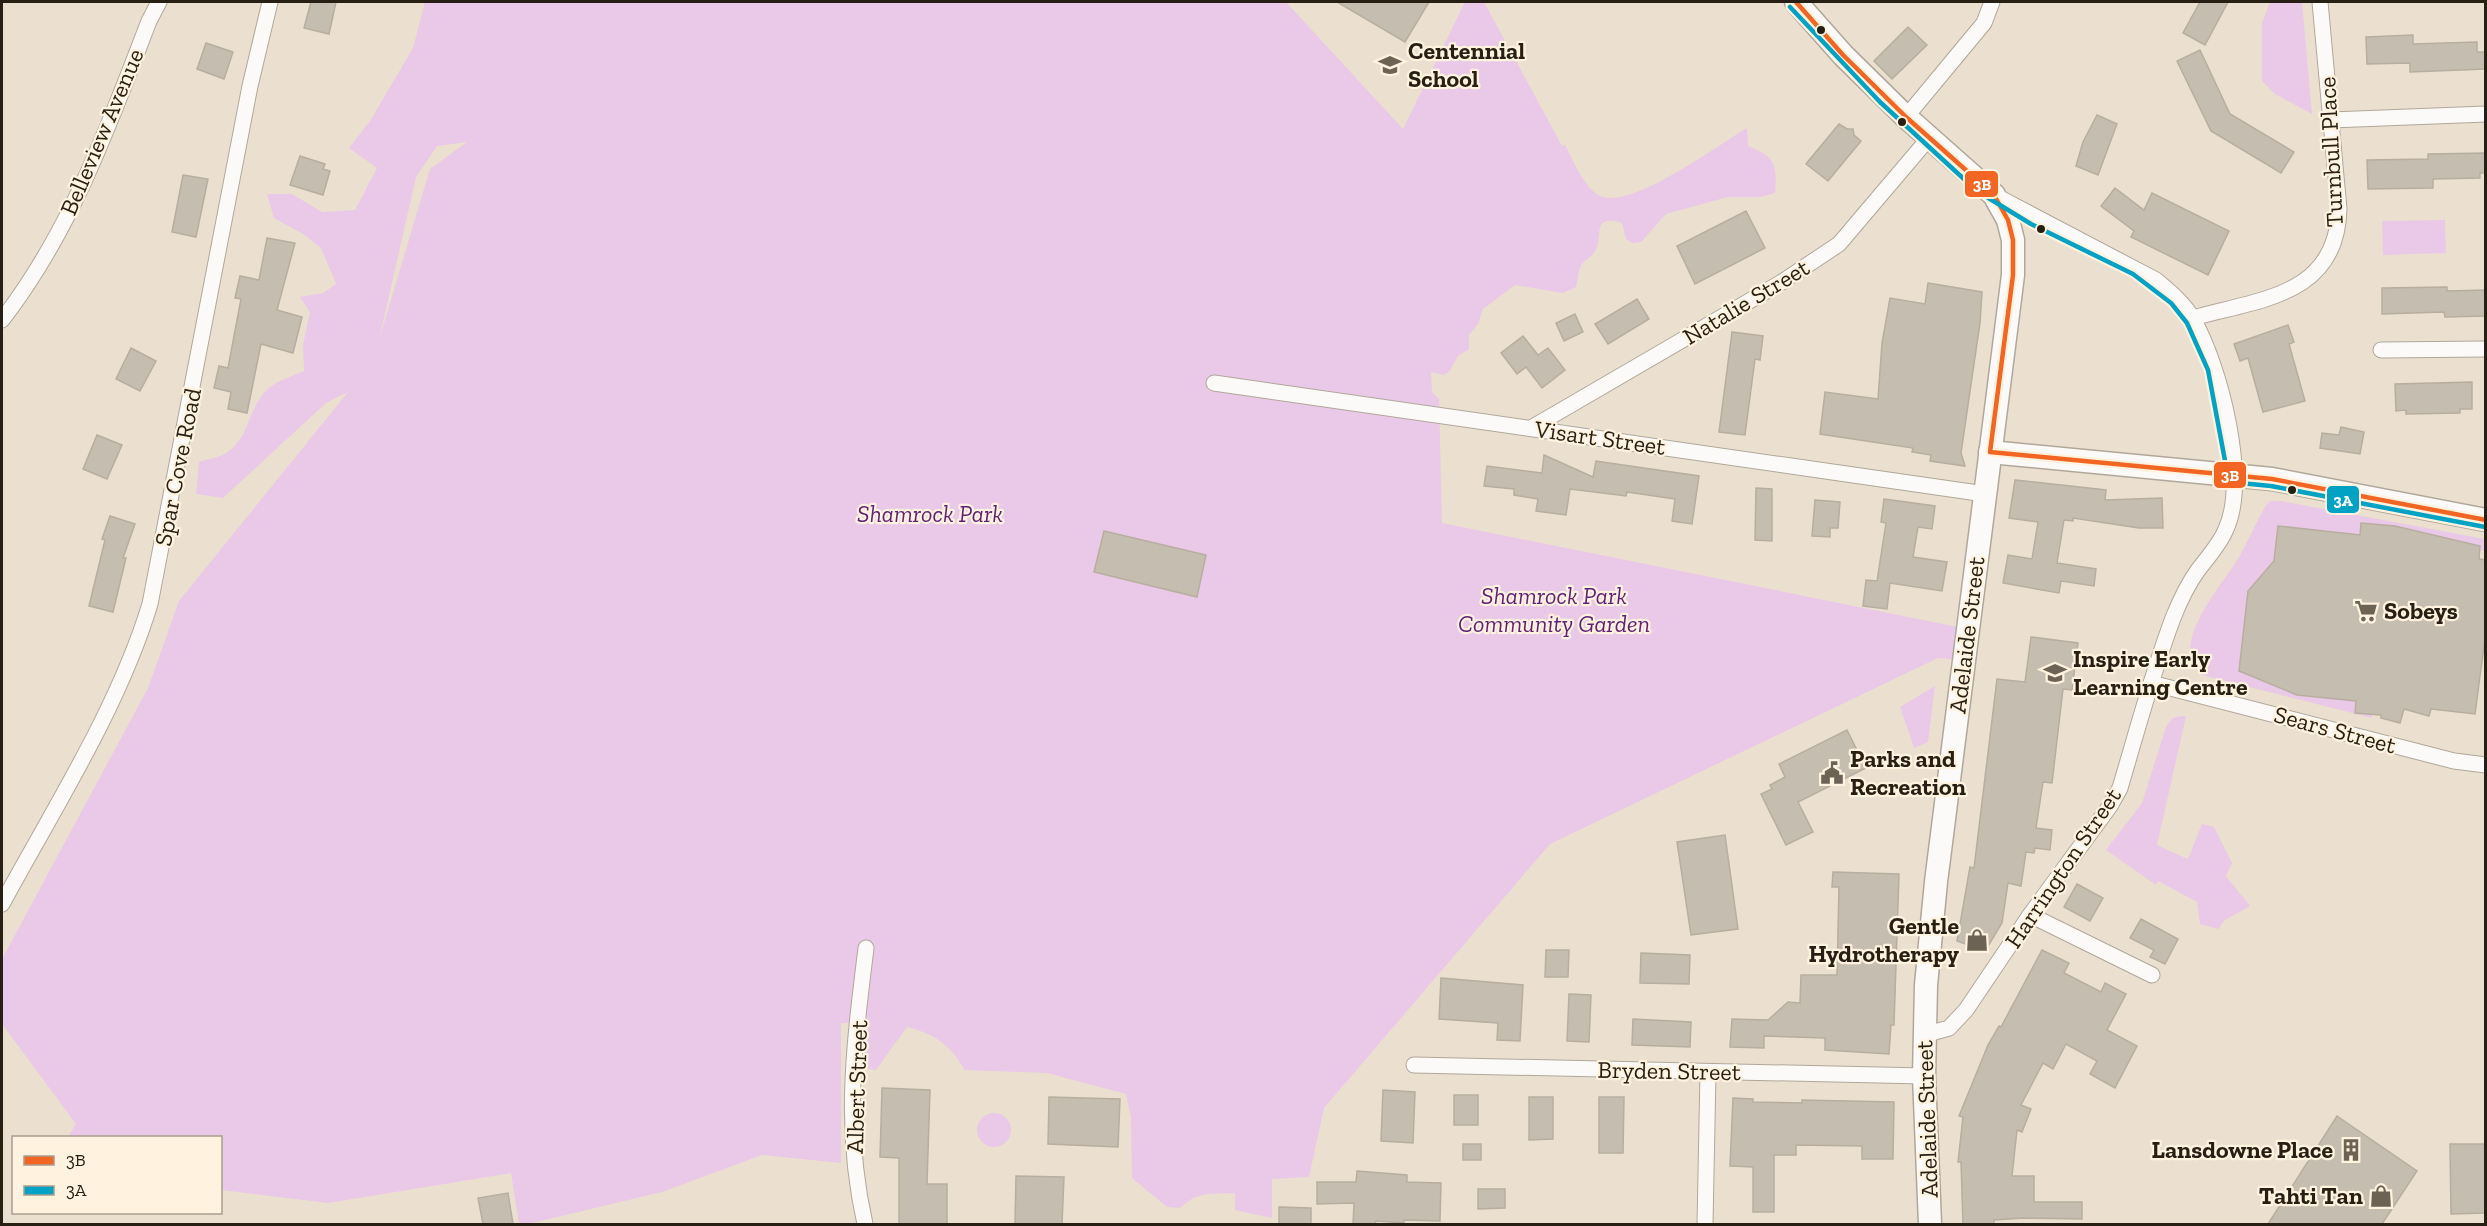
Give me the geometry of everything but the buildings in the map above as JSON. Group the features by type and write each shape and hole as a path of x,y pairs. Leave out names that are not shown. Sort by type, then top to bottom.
{"street":[{"name":"Belleview Avenue","path":"2,320 36,270 82,189 159,2"},
{"name":"Spar Cove Road","path":"2,904 111,701 135,648 150,604 250,86 270,2"},
{"path":"1796,2 1843,55 1906,117 1994,195"},
{"path":"1906,117 1984,23 1992,2"},
{"name":"Turnbull Place","path":"2193,318 2291,288 2316,273 2328,259 2334,244 2338,222 2320,2"},
{"path":"2331,120 2486,114"},
{"name":"Natalie Street","path":"1531,428 1782,282 1831,249 1850,234 1929,138"},
{"name":"Harrington Street","path":"1924,1035 1949,1028 1966,1010 2120,788 2151,682 2174,616 2196,573 2226,529 2234,504 2235,476 2225,405 2215,368 2193,318 2176,296 2156,279 1994,195"},
{"name":"Adelaide Street","path":"1930,1224 1924,1035 1936,882 2014,257 2008,220 1994,195"},
{"path":"2381,350 2486,349"},
{"name":"Visart Street","path":"1214,383 1985,494"},
{"path":"1990,452 2272,479 2486,520"},
{"name":"Sears Street","path":"2151,682 2454,761 2486,765"},
{"path":"2030,915 2152,975"},
{"name":"Albert Street","path":"865,1224 857,1188 851,1112 852,1070 866,948"},
{"name":"Bryden Street","path":"1414,1065 1924,1076"},
{"path":"1705,1224 1708,1072"}],"green space":[{"name":"Shamrock Park","path":"425,2 1286,2 1403,129 1465,2 1484,2 1562,146 1565,145 1583,179 1598,195 1612,198 1651,186 1747,128 1748,146 1764,154 1773,163 1776,175 1775,193 1761,197 1728,197 1666,214 1641,242 1632,243 1626,239 1622,223 1606,221 1600,227 1595,252 1581,266 1576,287 1563,293 1515,285 1483,309 1478,324 1469,335 1469,349 1458,356 1449,372 1443,375 1431,372 1432,392 1439,399 1442,523 1968,629 1963,660 1938,658 1550,844 1324,1108 1309,1177 1272,1179 1272,1218 1235,1210 1235,1193 1206,1194 1193,1198 1179,1208 1167,1207 1132,1178 1131,1117 1126,1094 1047,1073 965,1070 954,1054 941,1042 926,1033 907,1027 876,1070 862,1068 866,1023 841,1023 841,1163 762,1155 662,1192 528,1224 519,1224 511,1173 328,1203 222,1190 222,1136 69,1136 76,1124 2,1024 2,959 148,688 179,601 348,392 326,403 223,498 196,494 199,462 220,456 233,447 239,441 258,401 267,390 282,380 304,371 303,345 310,312 300,297 323,293 336,284 321,248 303,234 274,218 267,194 292,194 322,212 355,210 377,168 349,148 370,121 413,48","holes":["467,142 430,169 379,340 416,177 437,146"]},
{"path":"2270,2 2302,2 2312,114 2275,94 2262,81 2262,23"},
{"path":"2445,220 2446,253 2383,255 2382,221"},
{"path":"2271,501 2485,539 2485,551 2480,550 2480,546 2395,526 2362,523 2360,535 2278,527 2297,695 2356,701 2355,713 2372,714 2372,718 2202,675 2193,663 2190,649 2200,617 2238,559 2266,505"},
{"path":"1935,686 1928,742 1914,748 1900,707"},
{"path":"2186,716 2157,845 2188,859 2202,824 2214,827 2232,863 2226,876 2250,906 2225,920 2218,929 2200,924 2197,902 2158,881 2156,885 2106,850 2142,803 2166,727 2173,718"},
{"path":"994,1113 1006,1118 1011,1130 1006,1142 994,1147 982,1142 977,1130 982,1118"}],"transit line":[{"name":"3B","path":"1796,2 1843,55 1906,117 1994,195 2008,220 2013,240 2013,275 1990,452 2272,479 2486,520"},
{"name":"3A","path":"1790,7 1880,102 1977,191 2031,224 2133,274 2171,303 2187,323 2208,370 2229,482 2271,486 2485,527"}],"place":[{"name":"Centennial School","path":"1390,65"},
{"name":"Sobeys","path":"2366,611"},
{"name":"Inspire Early Learning Centre","path":"2055,673"},
{"name":"Parks and Recreation","path":"1832,773"},
{"name":"Gentle Hydrotherapy","path":"1977,940"},
{"name":"Lansdowne Place","path":"2351,1150"},
{"name":"Tahti Tan","path":"2381,1196"}],"park label":[{"name":"Shamrock Park Community Garden","path":"1554,610"}]}
